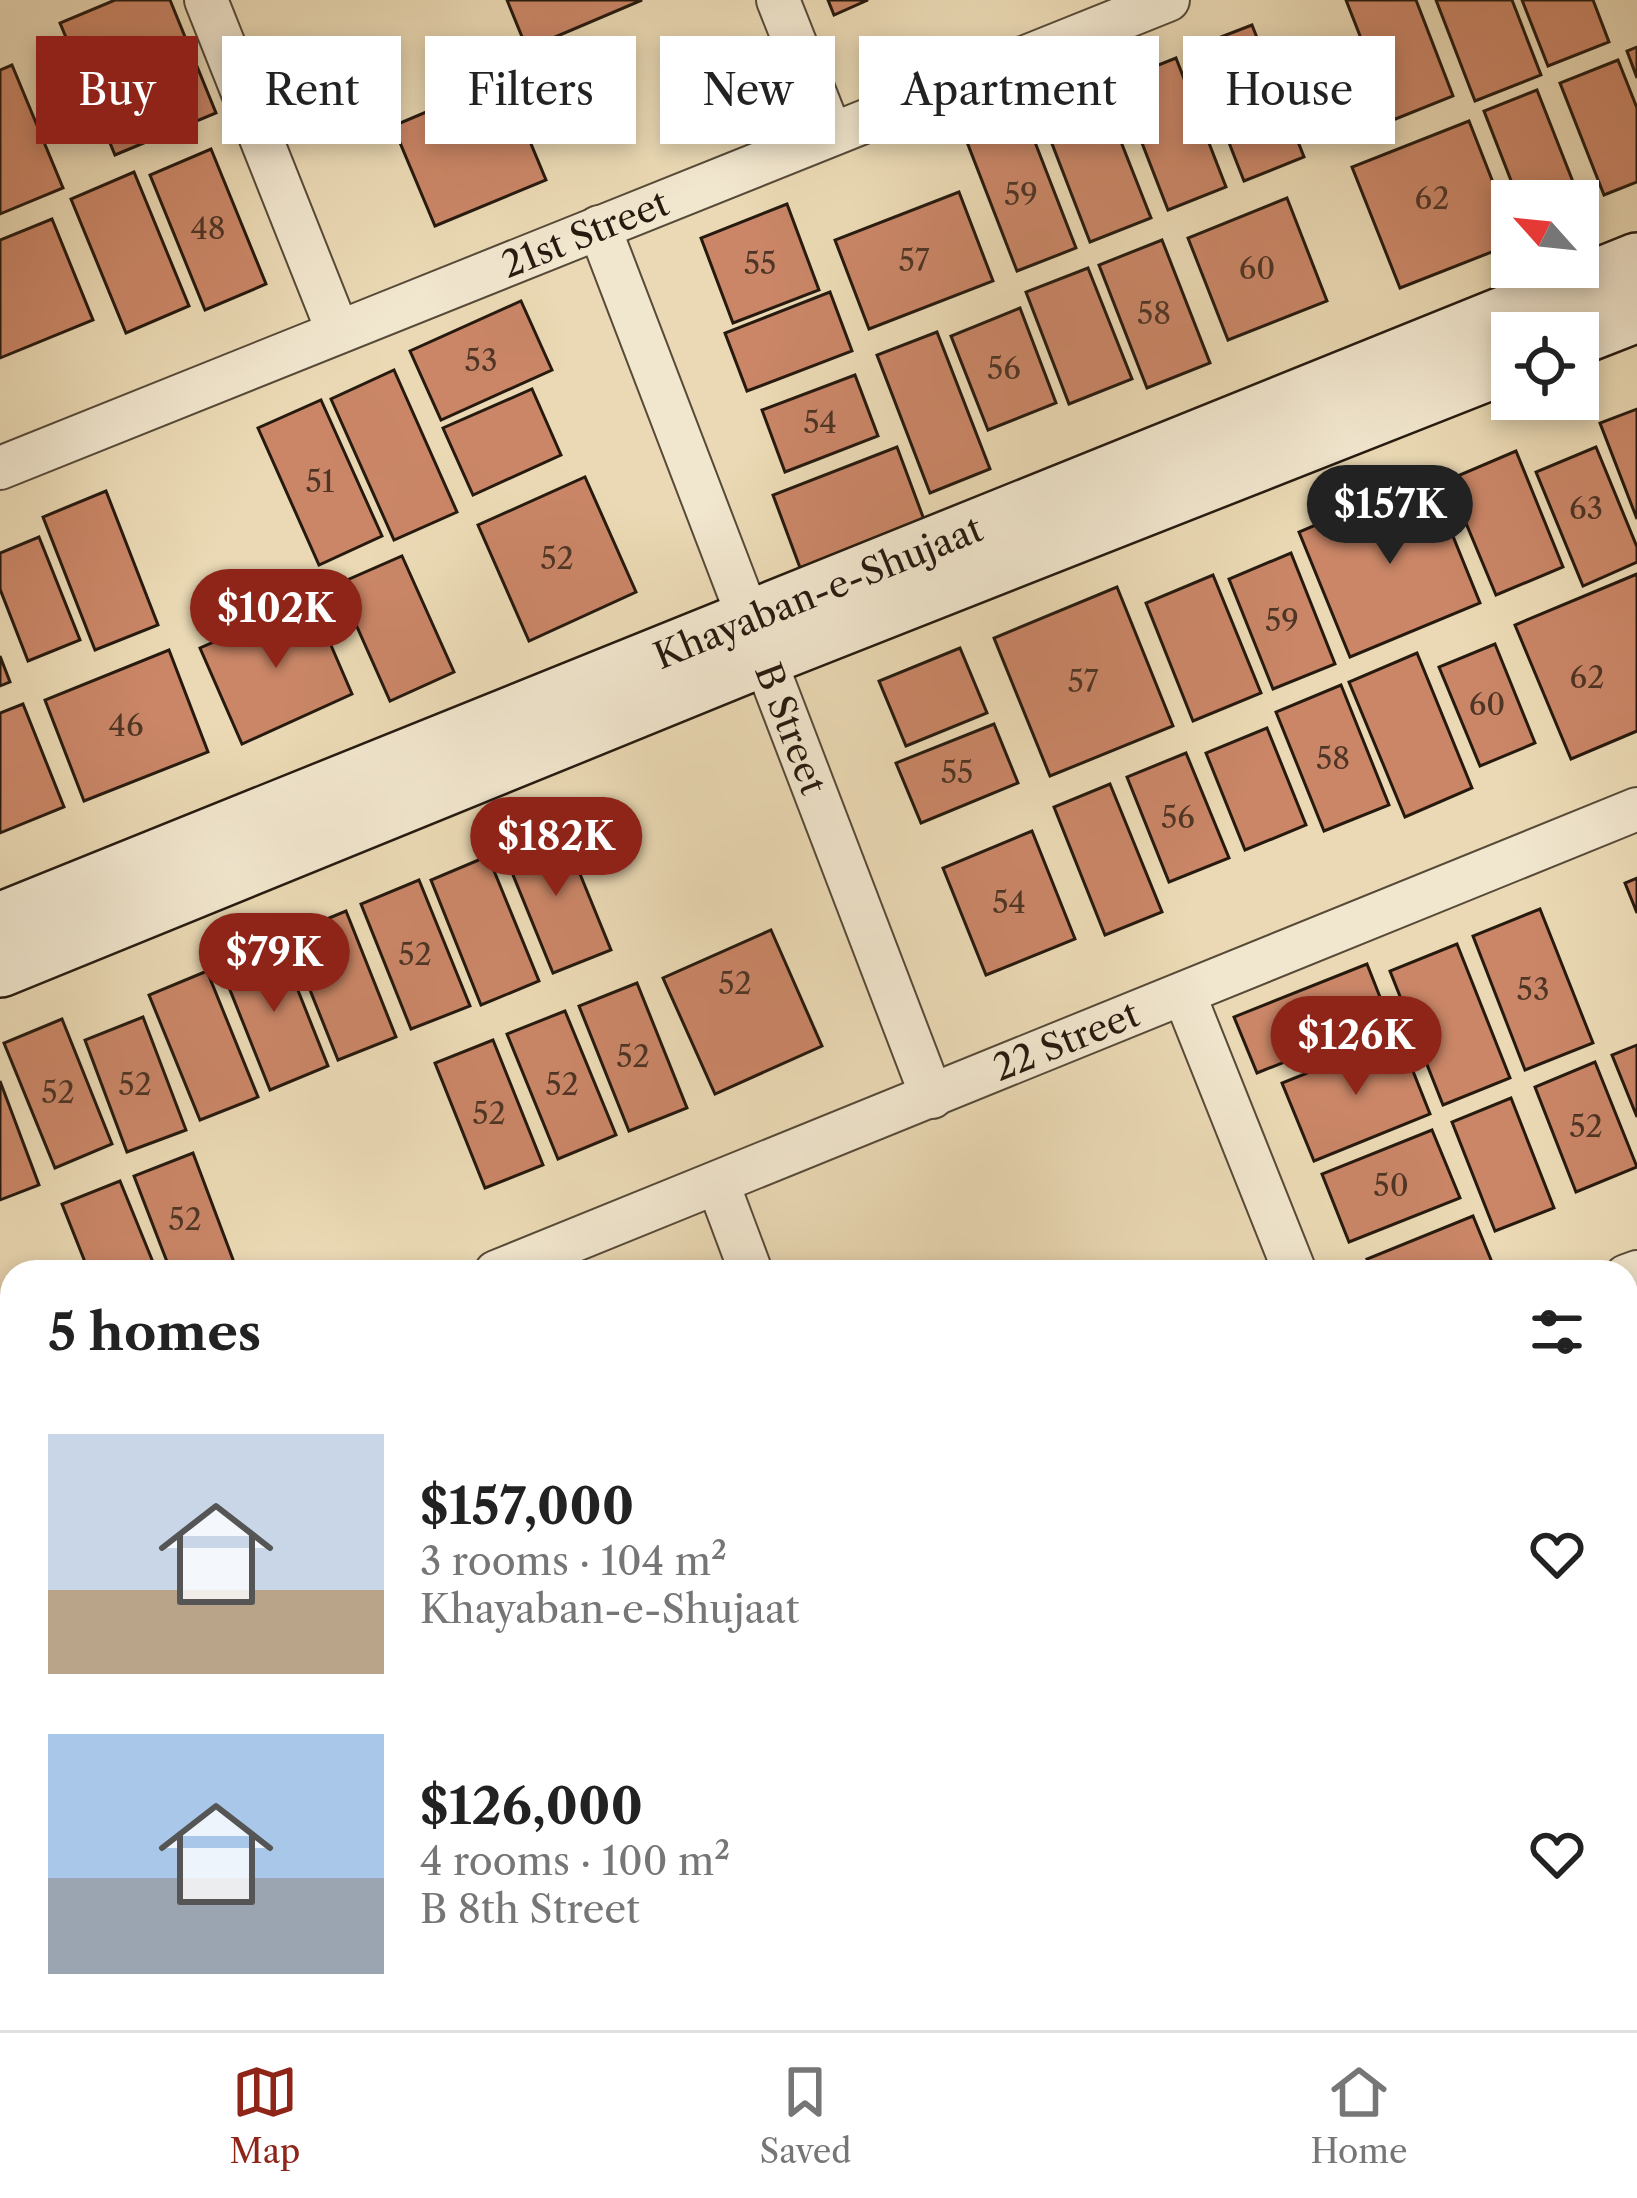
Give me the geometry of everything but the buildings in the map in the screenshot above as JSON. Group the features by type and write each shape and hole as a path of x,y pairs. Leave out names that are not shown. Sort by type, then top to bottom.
{"main road":[{"name":"Khayaban-e-Shujaat","path":"0,968 758,636 1637,262"},
{"path":"1599,328 1637,313"},
{"name":"Khayaban-e-Shujaat","path":"0,922 758,636 1491,370"}],"street":[{"path":"206,0 338,332"},
{"path":"778,0 793,36"},
{"name":"21st Street","path":"835,133 1168,0"},
{"name":"21st Street","path":"0,468 807,144"},
{"name":"B Street","path":"599,227 932,1097"},
{"name":"22 Street","path":"526,1260 1637,809"},
{"path":"1184,994 1290,1260"},
{"path":"718,1184 747,1260"}]}
